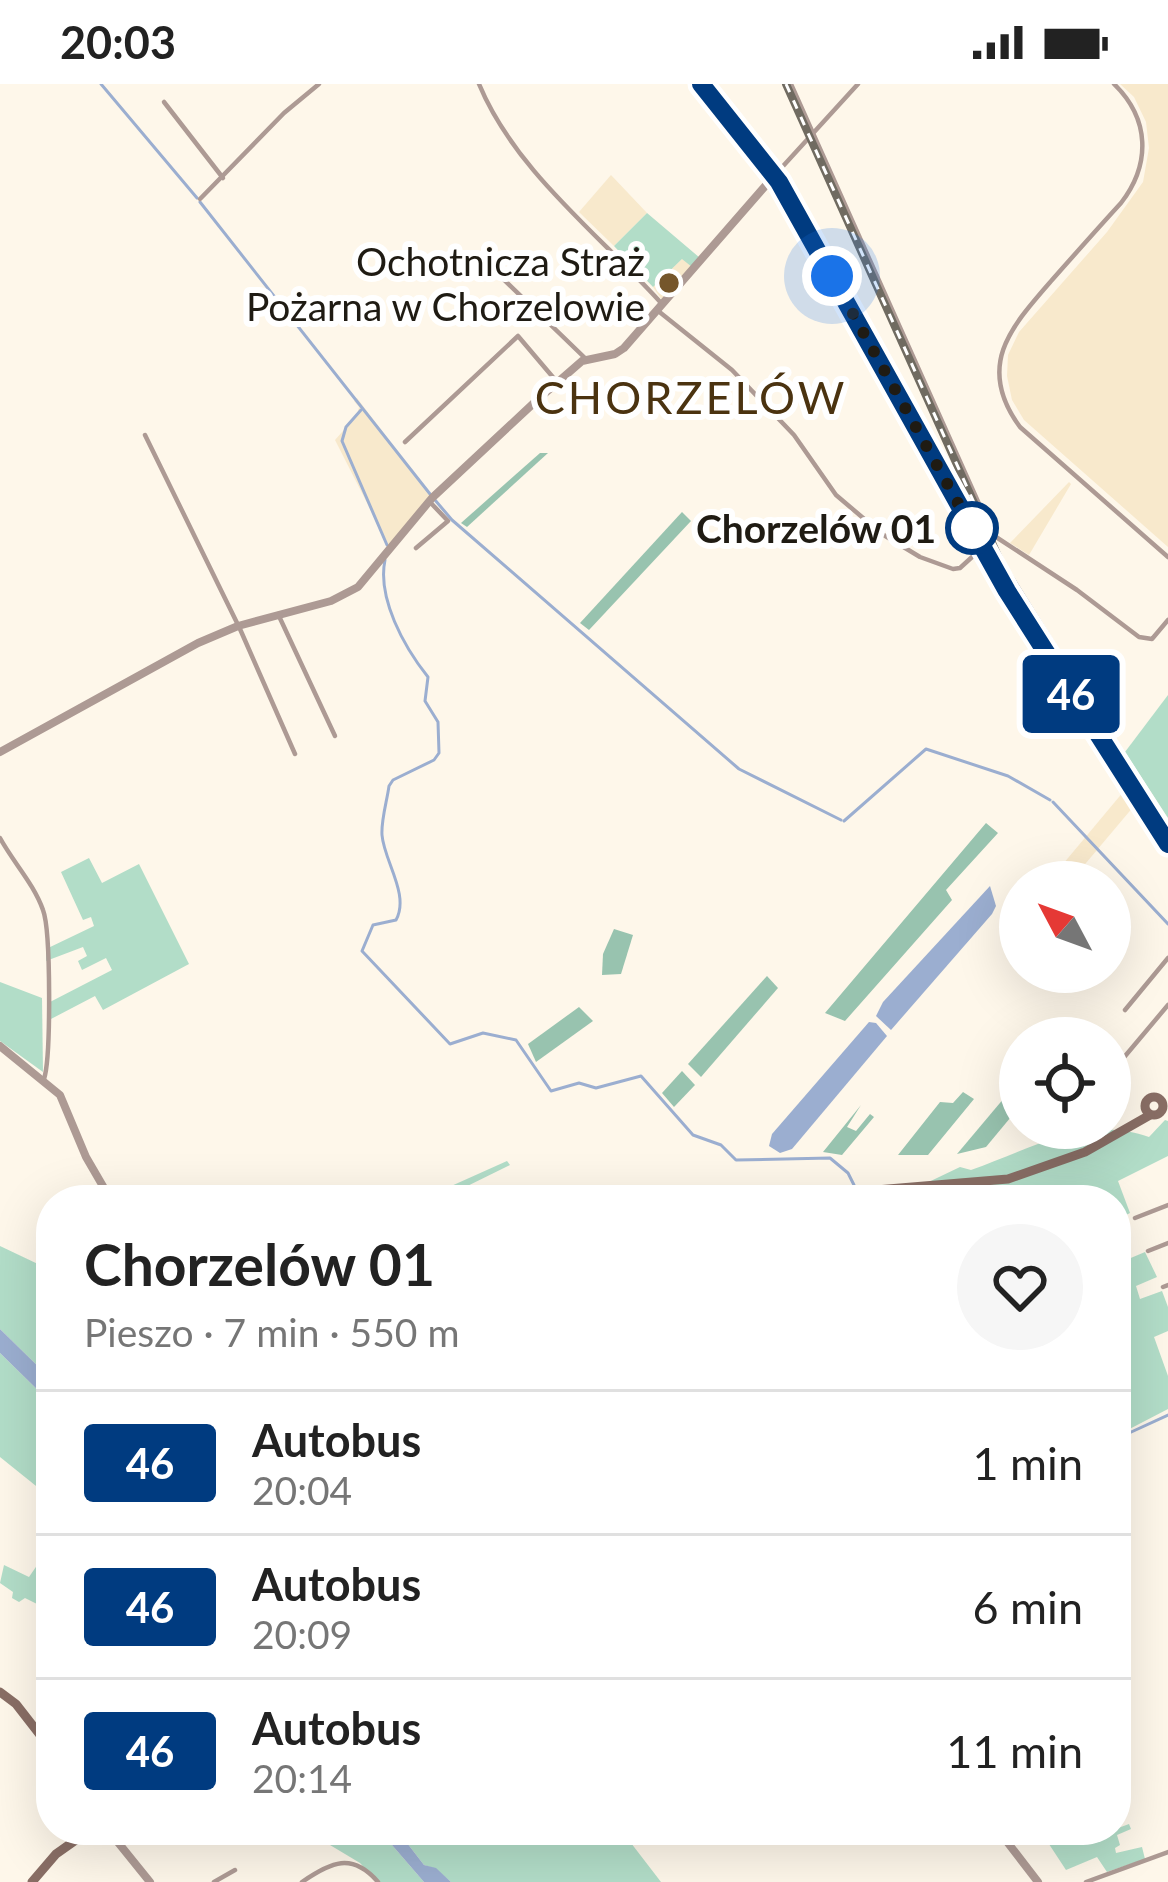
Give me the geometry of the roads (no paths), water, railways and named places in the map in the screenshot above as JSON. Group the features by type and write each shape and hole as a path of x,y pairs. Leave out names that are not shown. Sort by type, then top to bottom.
{"main road":[{"path":"701,84 774,176 1028,626 1168,844"},
{"path":"936,1185 1008,1179 1072,1158 1159,1109 1168,1090"},
{"path":"0,1692 36,1730"},
{"path":"32,1882 69,1845"}],"street":[{"path":"200,199 274,123 320,84"},
{"path":"479,84 492,114 521,153 659,307 732,370 794,435 836,495 875,529 920,556 952,568 960,568 983,548"},
{"path":"791,84 993,535 1139,638 1152,639 1168,620"},
{"path":"0,752 198,643 238,626 331,602 358,587 429,501 557,382 586,359 621,351 858,84"},
{"path":"1114,84 1140,122 1140,170 1121,203 1012,326 1000,357 1000,382 1020,427 1168,557"},
{"path":"164,102 223,178"},
{"path":"500,276 586,359"},
{"path":"405,442 518,336 557,382"},
{"path":"146,435 295,754"},
{"path":"416,548 448,521 429,501"},
{"path":"278,614 334,736"},
{"path":"0,838 31,885 45,917 48,1028 44,1078"},
{"path":"1125,1010 1168,958"},
{"path":"1131,1049 1168,1005"},
{"path":"0,1046 44,1078 64,1103 102,1185"},
{"path":"1135,1218 1168,1205"},
{"path":"1148,1251 1168,1244"},
{"path":"123,1845 150,1882"},
{"path":"1010,1845 1038,1882"},
{"path":"1086,1882 1168,1852"},
{"path":"302,1882 332,1862 346,1861 357,1863 378,1882"},
{"path":"214,1882 235,1870"}],"water":[{"path":"990,886 996,906 992,914 891,1030 876,1016 883,1002"},
{"path":"869,1022 887,1036 792,1149 780,1153 769,1146 772,1134"},
{"path":"0,1329 36,1364 36,1388 0,1353"},
{"path":"392,1845 409,1845 424,1865 436,1868 451,1882 424,1882"}],"waterway":[{"path":"101,84 197,198"},
{"path":"200,202 430,494"},
{"path":"361,410 346,427 342,441 387,545"},
{"path":"435,500 452,520 739,769 841,820"},
{"path":"385,560 385,590 394,622 428,677 425,701 438,722 439,753 389,786 382,835 400,910 396,920 373,925 362,951 450,1044 483,1033 516,1040 551,1091 579,1083 596,1088 641,1076 693,1135 721,1145 736,1160 830,1158 854,1185"},
{"path":"844,821 926,749 1008,776 1050,800"},
{"path":"1053,802 1168,924"},
{"path":"1131,1432 1168,1415"}],"railway":[{"path":"786,84 1002,565 1168,831"}],"place":[{"name":"Ochotnicza Straż Pożarna w Chorzelowie","path":"669,283"},
{"name":"Chorzelów 01","path":"972,528"}],"district":[{"name":"CHORZELÓW","path":"691,397"}]}
